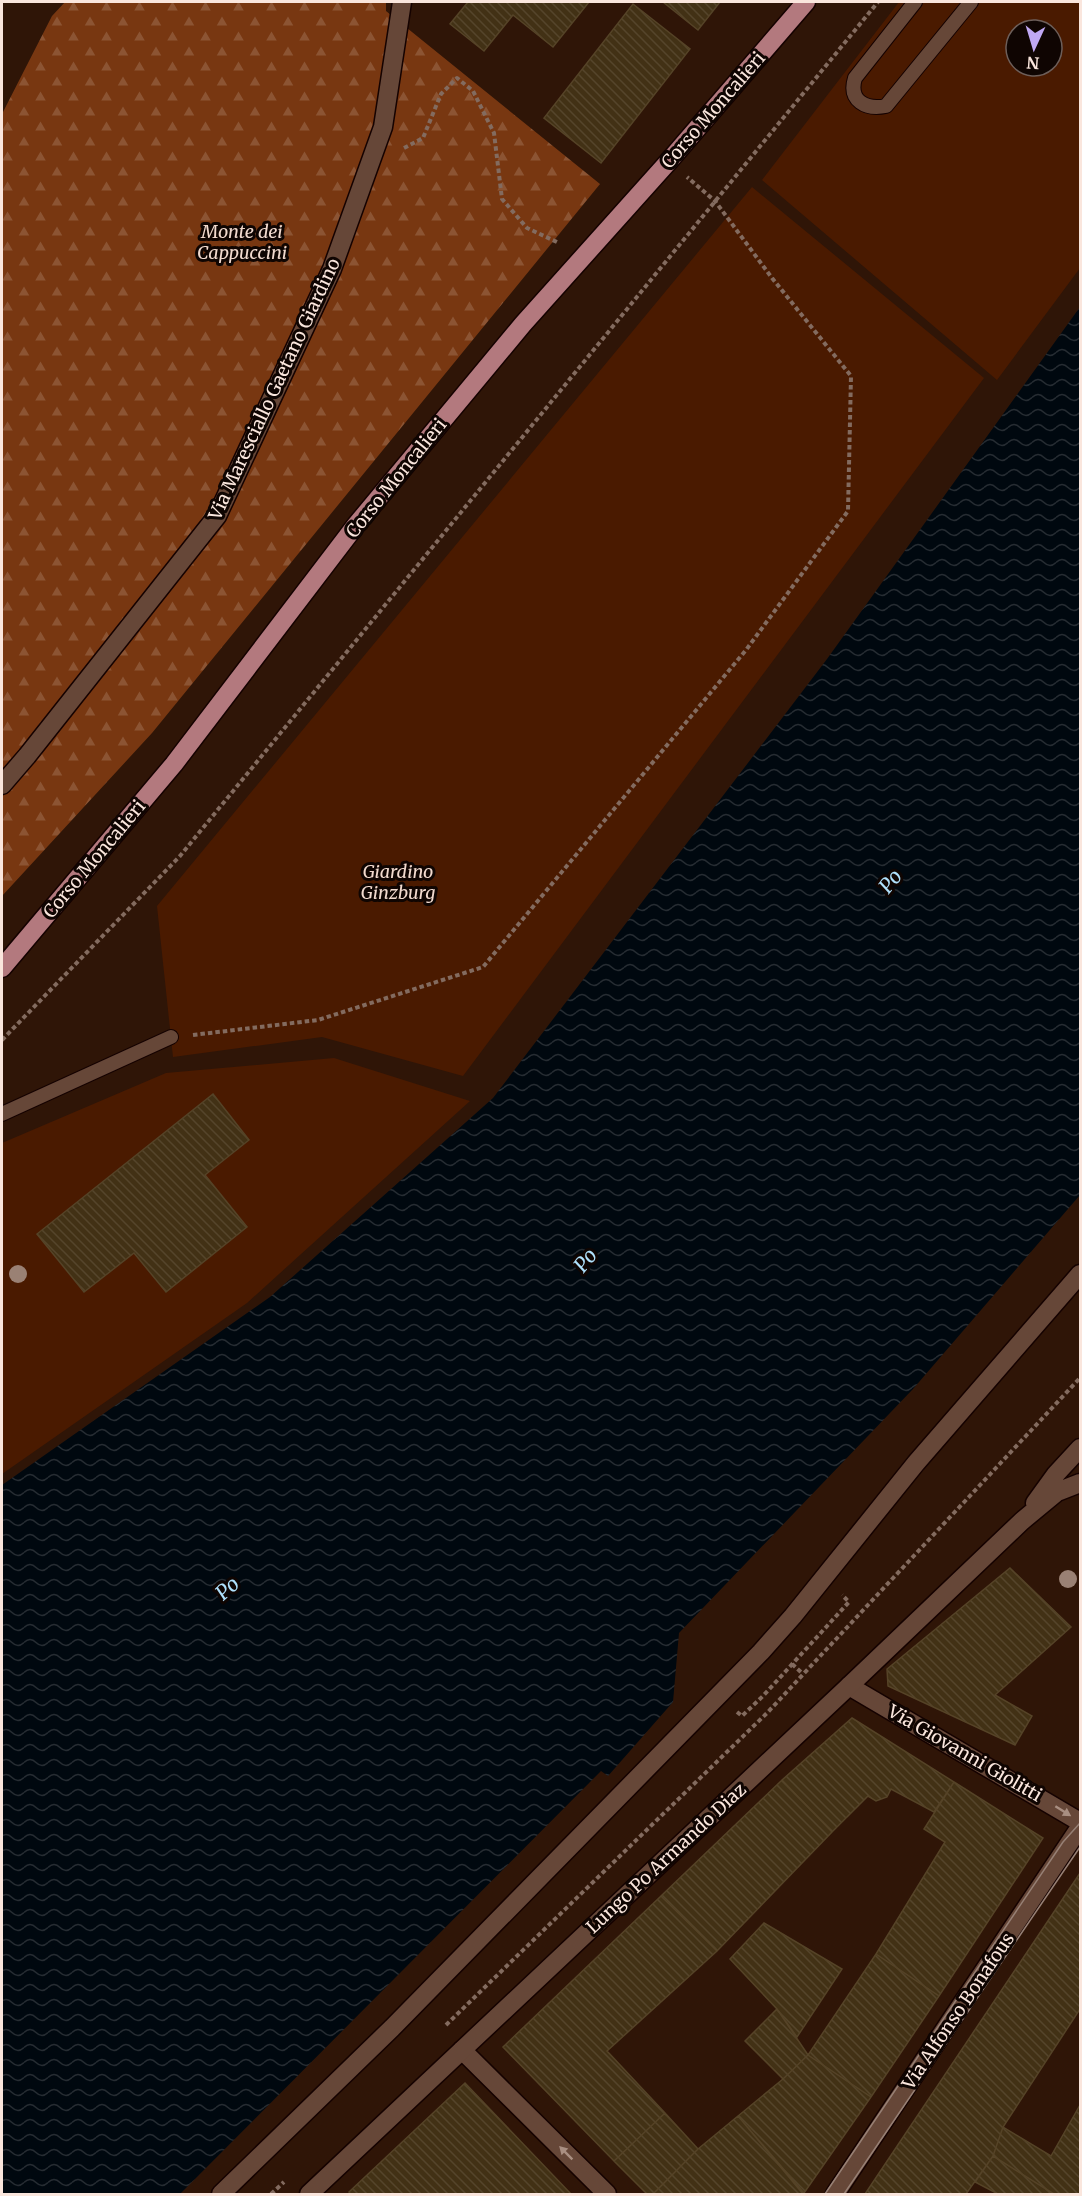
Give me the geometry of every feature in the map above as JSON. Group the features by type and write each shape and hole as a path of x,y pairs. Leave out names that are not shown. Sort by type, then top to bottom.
{"main road":[{"name":"Corso Moncalieri","path":"2,968 174,764 356,525 524,324 806,2"}],"street":[{"name":"Via Maresciallo Gaetano Giardino","path":"2,785 217,516 332,269 380,137 402,2"},
{"path":"221,2194 392,2028 761,1652 916,1464 1080,1274"},
{"path":"1022,1521 1056,1474 1080,1448"},
{"path":"1022,1521 1058,1492 1080,1483"},
{"name":"Lungo Po Armando Diaz","path":"309,2194 1022,1521"},
{"name":"Via Giovanni Giolitti","path":"849,1686 1080,1822"},
{"name":"Via Alfonso Bonafous","path":"834,2194 1080,1827"},
{"path":"462,2050 607,2194"}],"lane":[{"path":"915,2 855,78 854,95 864,105 875,108 886,106 971,2"},
{"path":"2,1114 171,1037"}],"path":[{"path":"2,1040 180,856 878,2"},
{"path":"380,137 403,149 423,138 441,94 457,78 474,91 494,134 502,199 527,228 584,255"},
{"path":"171,1037 318,1020 483,967 746,650 848,511 850,376 772,278 715,201 669,161"},
{"path":"442,2028 767,1713 1080,1378"},
{"path":"785,1671 800,1656"},
{"path":"792,1664 803,1674"},
{"path":"271,2194 288,2178"}],"green space":[{"name":"Monte dei Cappuccini","path":"65,2 386,2 386,11 600,184 152,733 2,896 2,114 52,16"},
{"path":"899,2 1080,2 1080,268 997,380 762,180"},
{"name":"Giardino Ginzburg","path":"752,187 984,378 463,1076 322,1037 173,1057 157,906"},
{"path":"334,1058 470,1101 247,1303 2,1474 2,1143 166,1073"}],"water":[{"name":"Po","path":"1080,307 1080,1195 913,1389 679,1633 673,1702 608,1776 601,1771 180,2194 2,2194 2,1485 270,1297 493,1098 827,659"}],"building":[{"path":"468,2 589,2 553,47 513,15 484,51 450,24"},
{"path":"663,2 720,2 698,30"},
{"path":"633,4 690,49 601,163 544,118"},
{"path":"213,1094 249,1140 205,1175 247,1227 166,1292 134,1253 84,1292 37,1234"},
{"path":"1010,1568 1071,1627 995,1695 1032,1716 1015,1745 888,1686 887,1669"},
{"path":"852,1718 954,1782 934,1812 891,1789 887,1797 876,1801 868,1796 832,1832 782,1780"},
{"path":"782,1780 832,1832 717,1951 661,1896"},
{"path":"954,1782 1043,1838 939,1996 876,1954 945,1842 924,1829"},
{"path":"1080,1873 1080,2009 1003,2127 993,2156 966,2194 865,2194"},
{"path":"661,1896 717,1951 607,2051 665,2113 614,2161 503,2047"},
{"path":"764,1923 842,1969 797,2037 777,2009 730,1959"},
{"path":"876,1954 939,1996 871,2097 808,2055"},
{"path":"777,2009 808,2055 783,2079 745,2041"},
{"path":"808,2055 871,2097 804,2193 738,2116"},
{"path":"465,2083 571,2194 351,2194 349,2192"},
{"path":"1080,2105 1080,2194 1054,2194 993,2156 1003,2127 1051,2156"},
{"path":"665,2113 698,2149 653,2194 647,2194 614,2161"},
{"path":"738,2116 803,2194 653,2194 698,2149"},
{"path":"993,2156 1054,2194 998,2194 975,2182"}],"tram line":[{"path":"825,2194 1063,1842 1080,1823"},
{"path":"844,2194 1080,1847"}]}
